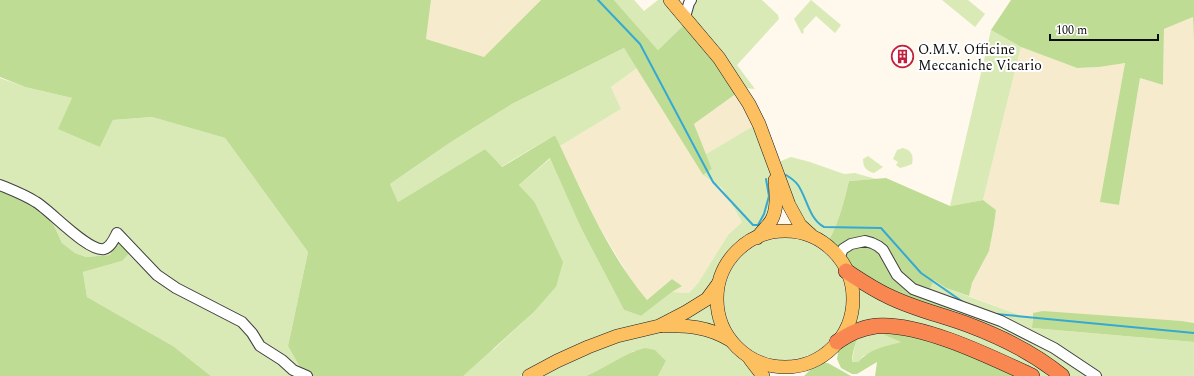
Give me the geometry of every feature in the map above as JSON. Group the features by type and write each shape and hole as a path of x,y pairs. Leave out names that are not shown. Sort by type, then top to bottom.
{"highway":[{"path":"842,265 868,286 890,297 996,336 1024,351 1062,376"},
{"path":"837,342 852,332 876,326 888,326 913,330 952,342 1032,376"}],"main road":[{"path":"677,2 685,17 719,58 739,88 756,118 789,205 800,225 815,239"},
{"path":"757,238 772,220 775,209 775,180 768,149"},
{"path":"786,232 802,234 815,239 828,247 842,265 851,285 852,309 845,330 837,342 825,354 813,361 799,366 783,367 761,363 742,352 731,340 723,327 719,314 717,298 719,282 724,269 733,256 744,245 771,233 786,232"},
{"path":"659,326 707,299 719,282"},
{"path":"529,376 557,361 595,344 617,336 659,326 687,326 705,329 720,334 731,340"},
{"path":"748,356 763,376"},
{"path":"802,376 813,361"}],"street":[{"path":"685,17 691,0"},
{"path":"0,185 36,202 50,211 67,228 94,247 103,249 110,245 117,233 157,275 176,288 242,322 252,333 260,346 282,360 293,370 307,376"},
{"path":"842,265 843,249 851,244 865,241 872,243 883,250 897,275 913,289 1001,321 1054,348 1096,376"}],"shaded area":[{"path":"431,0 541,0 484,58 426,39"},
{"path":"1193,17 1194,323 1182,321 1033,313 1032,318 1025,317 969,296 972,283 989,251 996,210 983,200 1021,47 1077,68 1099,67 1125,62 1101,202 1119,205 1140,78 1163,85 1164,29"},
{"path":"637,68 703,175 722,188 742,222 728,235 698,283 689,293 672,292 682,286 672,279 647,300 633,283 597,223 560,146 621,109 611,87"},
{"path":"737,93 755,125 706,154 694,124"}],"green space":[{"path":"0,0 431,0 426,39 484,57 541,0 614,0 658,50 685,24 713,57 737,93 694,124 712,169 703,175 624,48 512,104 451,142 390,184 398,202 485,149 502,167 555,135 585,199 607,241 632,281 647,300 672,279 682,286 641,316 624,310 581,228 550,158 519,185 534,201 563,262 556,287 534,312 463,376 305,376 288,346 308,252 225,138 152,117 113,120 100,147 58,129 72,98 25,87 0,77"},
{"path":"614,0 634,0 644,11 658,0 664,0 685,24 658,50"},
{"path":"693,0 762,0 778,15 779,19 737,65 755,89 745,88 690,17 690,6"},
{"path":"811,0 841,25 835,33 816,16 803,30 804,32 802,34 794,19"},
{"path":"942,0 968,0 985,14 975,27"},
{"path":"1011,0 1194,0 1194,41 1193,17 1164,29 1163,85 1140,78 1119,205 1100,202 1125,63 1099,67 1077,68 1021,47 991,30"},
{"path":"991,30 1021,47 983,200 950,206"},
{"path":"624,48 637,68 611,87 621,109 560,146 555,135 501,167 485,149 398,202 390,184 451,142 512,104"},
{"path":"0,78 25,87 72,98 100,147 113,120 152,117 225,138 308,252 288,346 305,376 211,376 173,346 87,297 83,272 122,261 117,239 110,255 86,257 75,253 62,243 49,215 0,188"},
{"path":"755,125 768,159 772,179 773,198 766,223 754,234 738,244 729,253 721,264 708,291 670,316 542,363 520,376 443,376 494,349 534,312 556,287 534,201 519,185 551,158 581,228 624,310 641,316 672,292 689,293 698,283 728,235 742,222 722,188 703,175 712,169 706,154"},
{"path":"903,148 911,153 913,161 912,164 900,168 896,165 898,162 893,159 897,150"},
{"path":"868,156 883,167 874,173 867,170 864,166 863,159"},
{"path":"791,157 844,174 855,173 876,179 849,181 838,219 829,240 809,229 802,223 779,166 781,161"},
{"path":"886,178 950,206 983,200 996,210 989,251 972,283 969,296 946,288 934,280 929,291 916,286 905,279 886,249 850,241 838,247 829,240 838,219 849,181"},
{"path":"0,188 11,192 49,215 62,243 75,253 86,257 110,255 118,238 131,251 122,261 83,272 87,297 173,346 211,376 0,376"},
{"path":"785,238 808,242 819,248 828,256 836,265 842,276 846,299 842,322 836,333 828,342 819,350 808,356 785,360 762,356 751,350 742,342 734,333 728,322 724,299 728,276 734,265 742,256 751,248 762,242"},
{"path":"863,244 880,250 896,278 954,305 951,316 883,290 849,265 846,257 848,249"},
{"path":"934,280 946,288 1025,317 1032,318 1032,328 1194,342 1194,376 1102,376 1084,363 929,291"},
{"path":"854,281 979,331 1056,376 1037,376 956,341 852,329 856,299"},
{"path":"713,298 714,315 719,329 681,322"},
{"path":"954,305 1028,337 1093,376 1068,376 951,316"},
{"path":"1043,311 1194,323 1194,342 1032,328 1033,313"},
{"path":"880,329 902,342 863,356 858,362 852,362 858,336"},
{"path":"880,329 906,332 1024,376 875,376 877,362 857,374 852,374 841,368 837,359 839,347 858,336 853,352 852,362 858,362 873,351 901,342 885,335"},
{"path":"696,330 728,345 750,364 761,376 658,376 666,361 634,351 597,372 586,376 541,376 592,352 621,341 655,331"},
{"path":"645,348 655,350 666,361 658,376 586,376 630,353"},
{"path":"821,363 828,363 851,376 804,376 812,368"}],"waterway":[{"path":"598,0 640,44 713,182 753,225 758,225 764,214 769,196 766,179"},
{"path":"786,175 798,185 815,219 824,227 881,228 921,273 963,302"},
{"path":"996,314 1194,333"}],"place":[{"name":"O.M.V. Officine Meccaniche Vicario","path":"902,57"}]}
